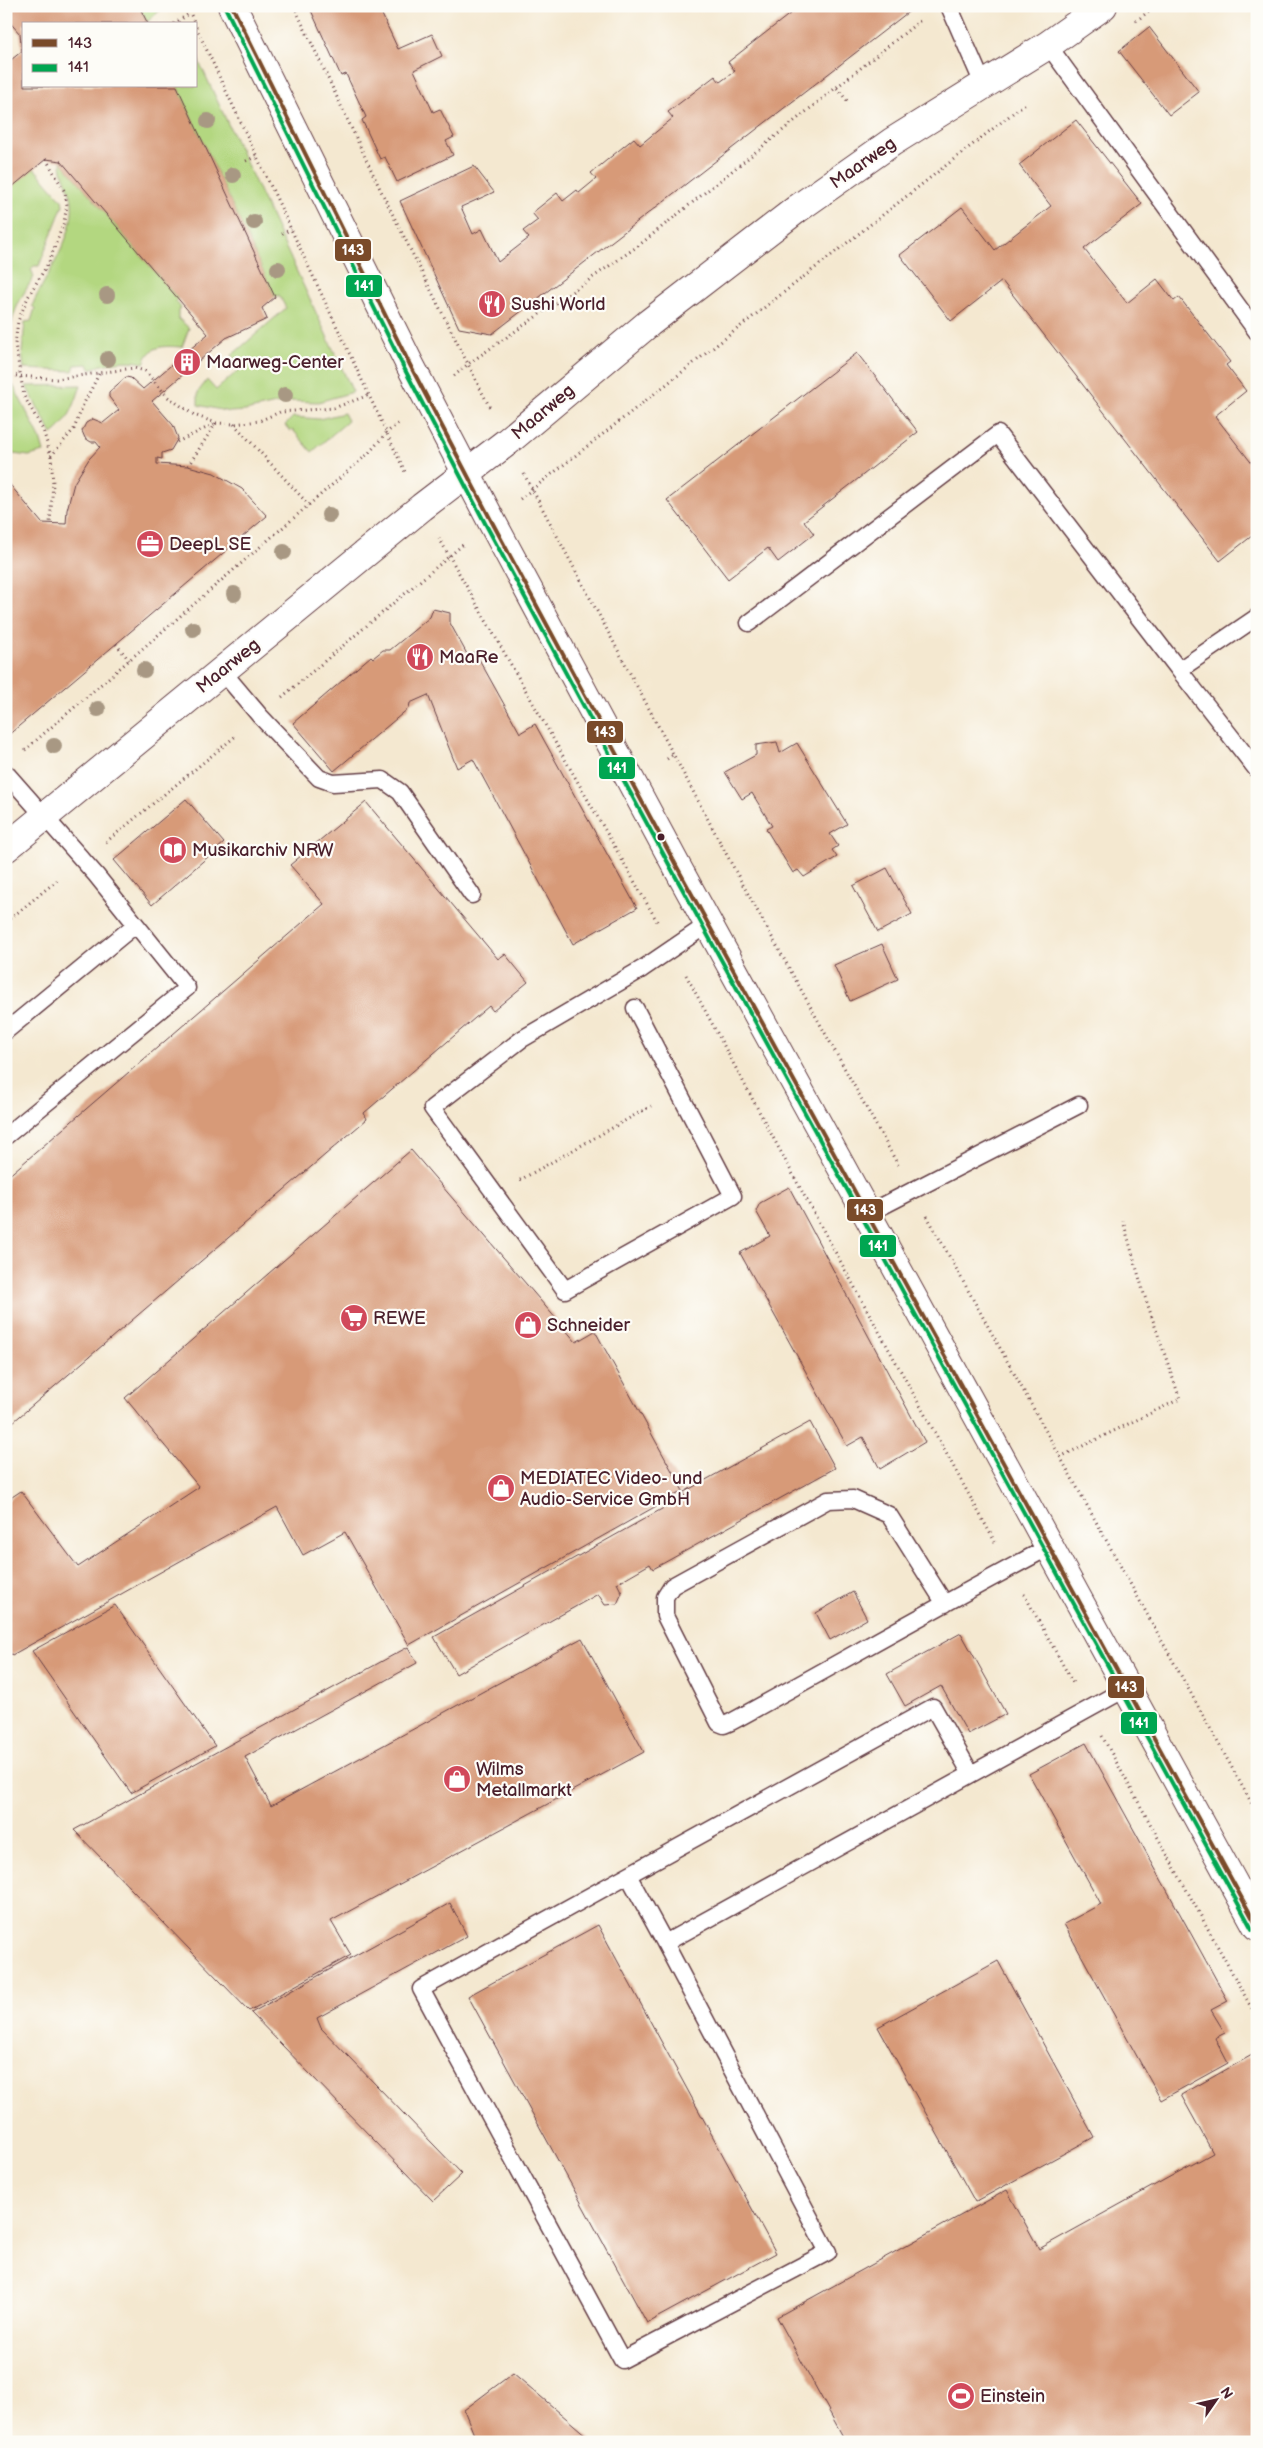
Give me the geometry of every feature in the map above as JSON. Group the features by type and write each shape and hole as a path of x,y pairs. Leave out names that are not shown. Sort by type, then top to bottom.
{"main road":[{"path":"232,6 466,474 708,924 1257,1926"},
{"name":"Maarweg","path":"6,848 422,507 507,442 649,323 797,209 892,142 1048,45 1103,6"}],"lane":[{"path":"948,6 983,84"},
{"path":"1048,45 1257,332"},
{"path":"749,623 998,434 1257,770"},
{"path":"1179,670 1257,617"},
{"path":"222,671 260,716 319,778 333,783 383,780 400,792 472,895"},
{"path":"6,773 45,816 187,988 6,1136"},
{"path":"635,1008 733,1196 565,1290 432,1108 522,1039 642,969 708,924"},
{"path":"6,1031 135,925"},
{"path":"867,1214 1079,1105"},
{"path":"945,1604 889,1515 854,1499 828,1500 672,1586 665,1597 665,1616 719,1723 724,1725 945,1604 1009,1568 1049,1547"},
{"path":"665,1943 1127,1688"},
{"path":"628,1875 828,2252 622,2360 421,1989 933,1707 971,1774"}],"path":[{"path":"187,6 195,22"},
{"path":"294,6 382,193 507,442 674,754 743,888 913,1190 1257,1813"},
{"path":"1134,23 1156,6"},
{"path":"177,22 190,12"},
{"path":"21,754 309,505 368,453 386,433 428,400 468,364 638,246 929,14"},
{"path":"198,29 422,507 672,948 810,1205 1257,2018"},
{"path":"532,488 1067,73"},
{"path":"837,88 848,102"},
{"path":"246,161 257,156"},
{"path":"46,159 65,192 68,205 64,222 49,262 28,297 18,321 15,344 19,377 24,396 43,430 51,456 53,483 50,523"},
{"path":"282,234 291,229"},
{"path":"6,375 56,378 134,368 145,372 168,397 194,415 216,423 234,424 259,421 280,412 334,408 369,395"},
{"path":"51,456 74,429 82,405 100,373"},
{"path":"177,442 216,423"},
{"path":"188,466 216,423"},
{"path":"234,424 309,505"},
{"path":"116,644 129,660"},
{"path":"668,759 674,754"},
{"path":"495,1194 678,1091"},
{"path":"1060,1457 1180,1399 1144,1294 1123,1221"}],"green space":[{"path":"139,6 165,6 147,22"},
{"path":"198,59 353,392 318,402 289,401 245,411 230,412 198,405 198,392 207,380 216,390 241,368 232,355 286,308 279,295 275,297 178,88 198,88"},
{"path":"61,161 178,299 176,301 181,308 178,311 178,318 189,328 182,347 154,349 150,352 144,363 117,362 90,369 88,364 75,365 73,371 24,369 22,352 25,322 31,321 35,308 32,306 64,242 72,216 71,197 62,171"},
{"path":"34,168 62,200 63,205 39,266 34,266 31,269 34,277 16,310 11,329 10,366 6,366 6,192"},
{"path":"6,384 13,385 40,438 44,452 29,456 6,453"},
{"path":"81,385 74,406 67,418 52,434 26,386"},
{"path":"344,413 348,421 312,452 293,430 290,431 285,425 293,417 319,419"}],"building":[{"name":"Maarweg-Center","path":"6,6 139,6 147,22 22,22 22,51 20,34 6,18"},
{"path":"309,6 378,6 398,49 432,34 442,56 414,70 433,112 440,109 454,137 446,141 453,155 397,182 385,157 380,159 362,120 366,117 346,74 341,76"},
{"path":"800,6 916,6 492,334 459,328 400,201 474,166 494,192 461,207 473,234 482,229 498,262 529,238 523,231 538,220 532,213 557,193 563,201 577,190 579,193 596,179 591,173 634,138 640,145 673,118 668,112 715,76 720,82 735,71 728,62"},
{"path":"1149,27 1199,92 1169,115 1119,51"},
{"name":"Maarweg-Center","path":"22,51 22,88 178,88 275,297 262,308 267,319 226,338 152,401 173,425 178,438 171,450 162,453 162,459 157,458 157,464 188,466 214,473 242,489 267,516 6,737 6,480 42,523 66,524 67,510 74,483 89,459 100,447 96,442 91,442 85,438 82,431 86,423 93,419 103,423 119,410 109,397 109,392 126,377 131,378 143,389 208,334 61,161 46,159 6,192 6,64"},
{"path":"1076,120 1142,204 1084,249 1127,303 1157,279 1174,301 1179,297 1230,362 1226,365 1246,391 1215,416 1257,470 1257,532 1220,561 1002,281 951,321 900,255 962,207 995,250 1051,206 1019,165"},
{"path":"857,353 918,432 804,521 814,534 778,562 768,548 728,579 667,500"},
{"path":"433,609 450,613 450,623 468,656 475,652 520,733 535,724 637,908 573,944 473,759 457,768 428,695 410,703 409,708 334,771 293,723 371,656 373,658 383,650 390,650 430,617"},
{"path":"777,742 780,753 797,743 847,824 830,834 838,846 832,850 837,857 804,877 798,870 793,873 766,829 772,826 752,793 742,799 725,772 756,755 756,745"},
{"path":"186,799 224,843 152,905 114,860"},
{"path":"366,802 498,959 505,954 528,982 493,1011 489,1006 364,1113 367,1119 6,1428 6,1178 324,904 290,865"},
{"path":"887,868 912,914 878,932 853,886"},
{"path":"882,944 898,979 850,1001 834,965"},
{"path":"411,1150 576,1342 595,1331 683,1491 409,1645 345,1532 303,1555 277,1507 12,1655 6,1648 6,1501 21,1491 78,1567 199,1487 125,1398"},
{"path":"789,1187 925,1442 880,1469 863,1437 847,1446 740,1253 770,1236 756,1211 760,1203"},
{"path":"810,1422 835,1468 653,1569 650,1564 617,1583 622,1593 617,1604 605,1605 598,1594 456,1674 434,1637 685,1496 684,1492"},
{"path":"853,1592 867,1619 830,1640 816,1613"},
{"path":"115,1605 215,1746 131,1793 32,1651"},
{"path":"961,1633 1006,1714 968,1734 941,1686 905,1706 887,1674"},
{"path":"582,1638 644,1752 331,1921 351,1955 249,2011 74,1830 408,1647 417,1663 245,1757 271,1806"},
{"path":"1086,1743 1228,2001 1211,2010 1225,2033 1215,2038 1228,2063 1161,2100 1064,1924 1101,1904 1029,1774"},
{"path":"450,1903 467,1936 317,2018 321,2028 462,2174 433,2201 251,2013"},
{"path":"598,1925 776,2253 647,2323 468,1996"},
{"path":"998,1961 1094,2137 975,2202 878,2027"},
{"path":"1252,2055 1257,2063 1257,2442 1143,2442 1140,2437 1131,2442 846,2442 777,2317 1007,2190 1039,2249 1213,2153 1181,2095"},
{"path":"513,2373 594,2442 477,2442 464,2410"}],"transit line":[{"name":"143","path":"232,6 410,365 492,522 677,867 1257,1926"},
{"name":"141","path":"226,9 404,368 486,525 672,870 1252,1929"}],"place":[{"name":"Sushi World","path":"492,304"},
{"name":"Maarweg-Center","path":"187,362"},
{"name":"DeepL SE","path":"150,544"},
{"name":"MaaRe","path":"420,657"},
{"name":"Musikarchiv NRW","path":"173,850"},
{"name":"REWE","path":"354,1318"},
{"name":"Schneider","path":"528,1325"},
{"name":"MEDIATEC Video- und Audio-Service GmbH","path":"501,1488"},
{"name":"Wilms Metallmarkt","path":"457,1779"},
{"name":"Einstein","path":"961,2396"}]}
